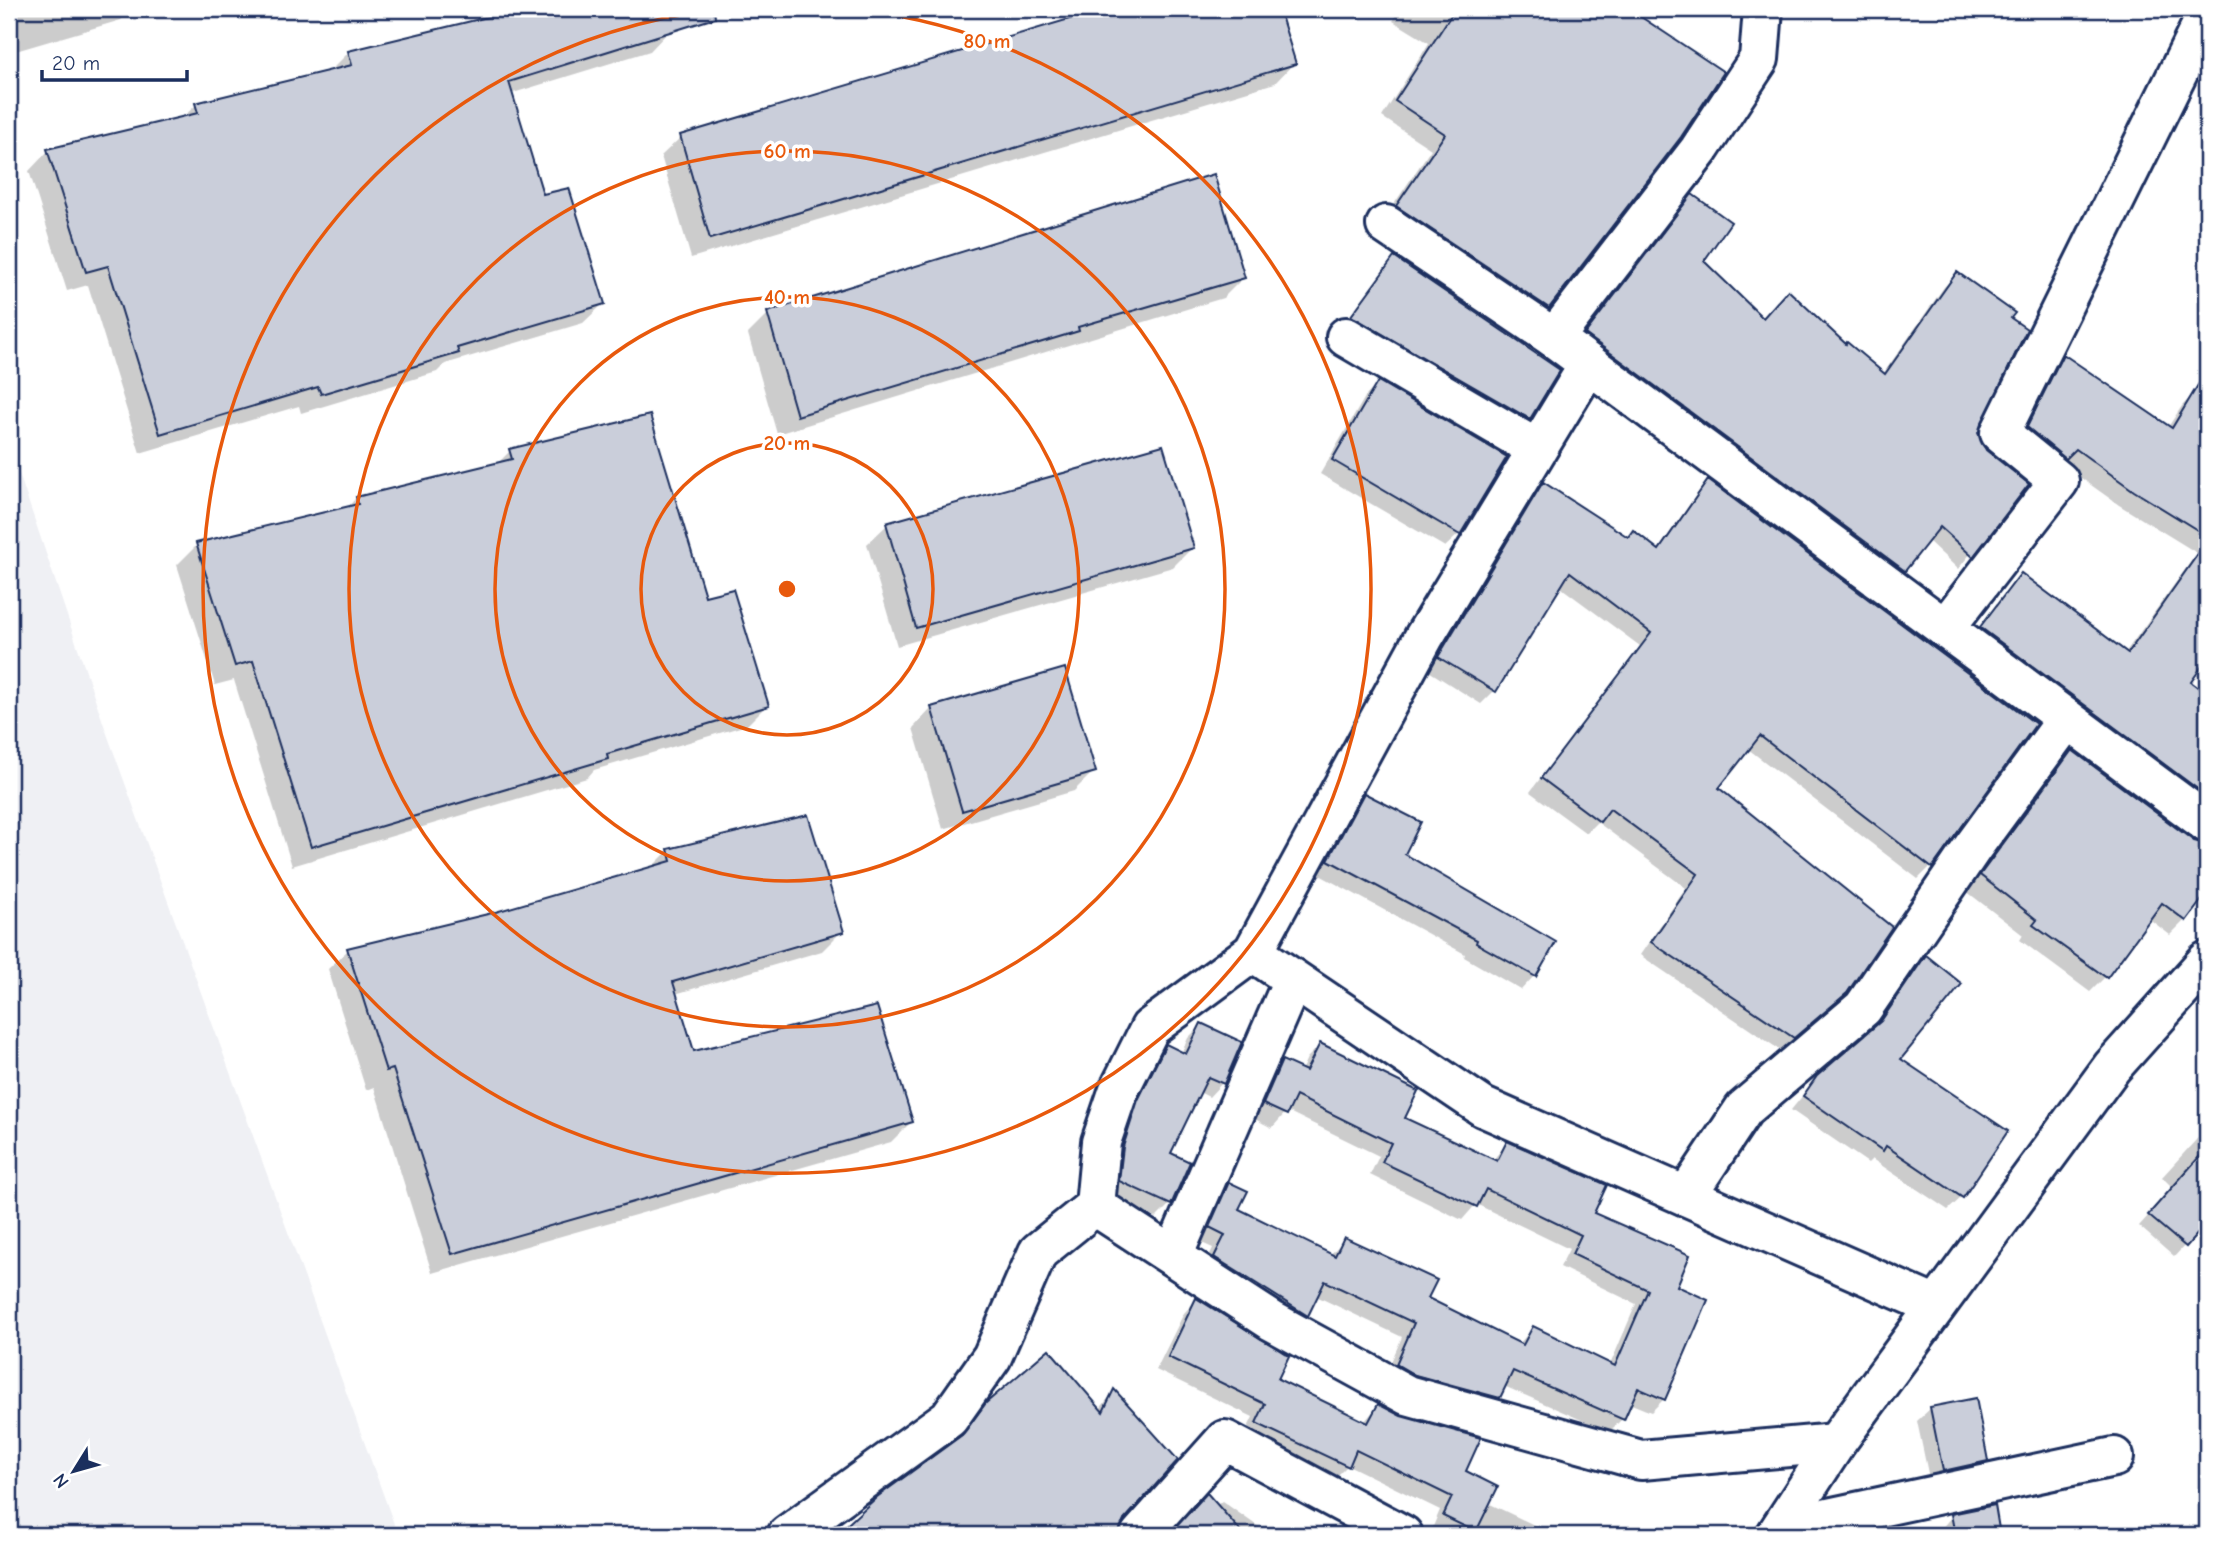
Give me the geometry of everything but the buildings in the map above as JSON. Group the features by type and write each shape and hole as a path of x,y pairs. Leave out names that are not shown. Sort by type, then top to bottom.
{"street":[{"path":"1554,338 1699,150 1759,60 1763,9"},
{"path":"1945,628 2059,481 2000,433 2207,14"},
{"path":"1386,225 1589,363 2207,824"},
{"path":"1346,337 1537,449"},
{"path":"787,1535 949,1419 992,1357 1038,1252 1095,1206 1101,1142 1118,1092 1150,1028 1253,953 1424,637 1589,363"},
{"path":"1686,1196 1744,1109 1863,1007 1973,847 2067,719"},
{"path":"1253,953 1483,1107 1936,1306"},
{"path":"1778,1532 1836,1443 2112,1067 2207,961"},
{"path":"1174,1256 1293,980"},
{"path":"1095,1206 1272,1321 1407,1395 1642,1460 1836,1443"},
{"path":"1140,1535 1225,1440 1403,1535"},
{"path":"1778,1532 2114,1457"}],"shaded area":[{"path":"9,444 106,731 398,1535 9,1535"}]}
